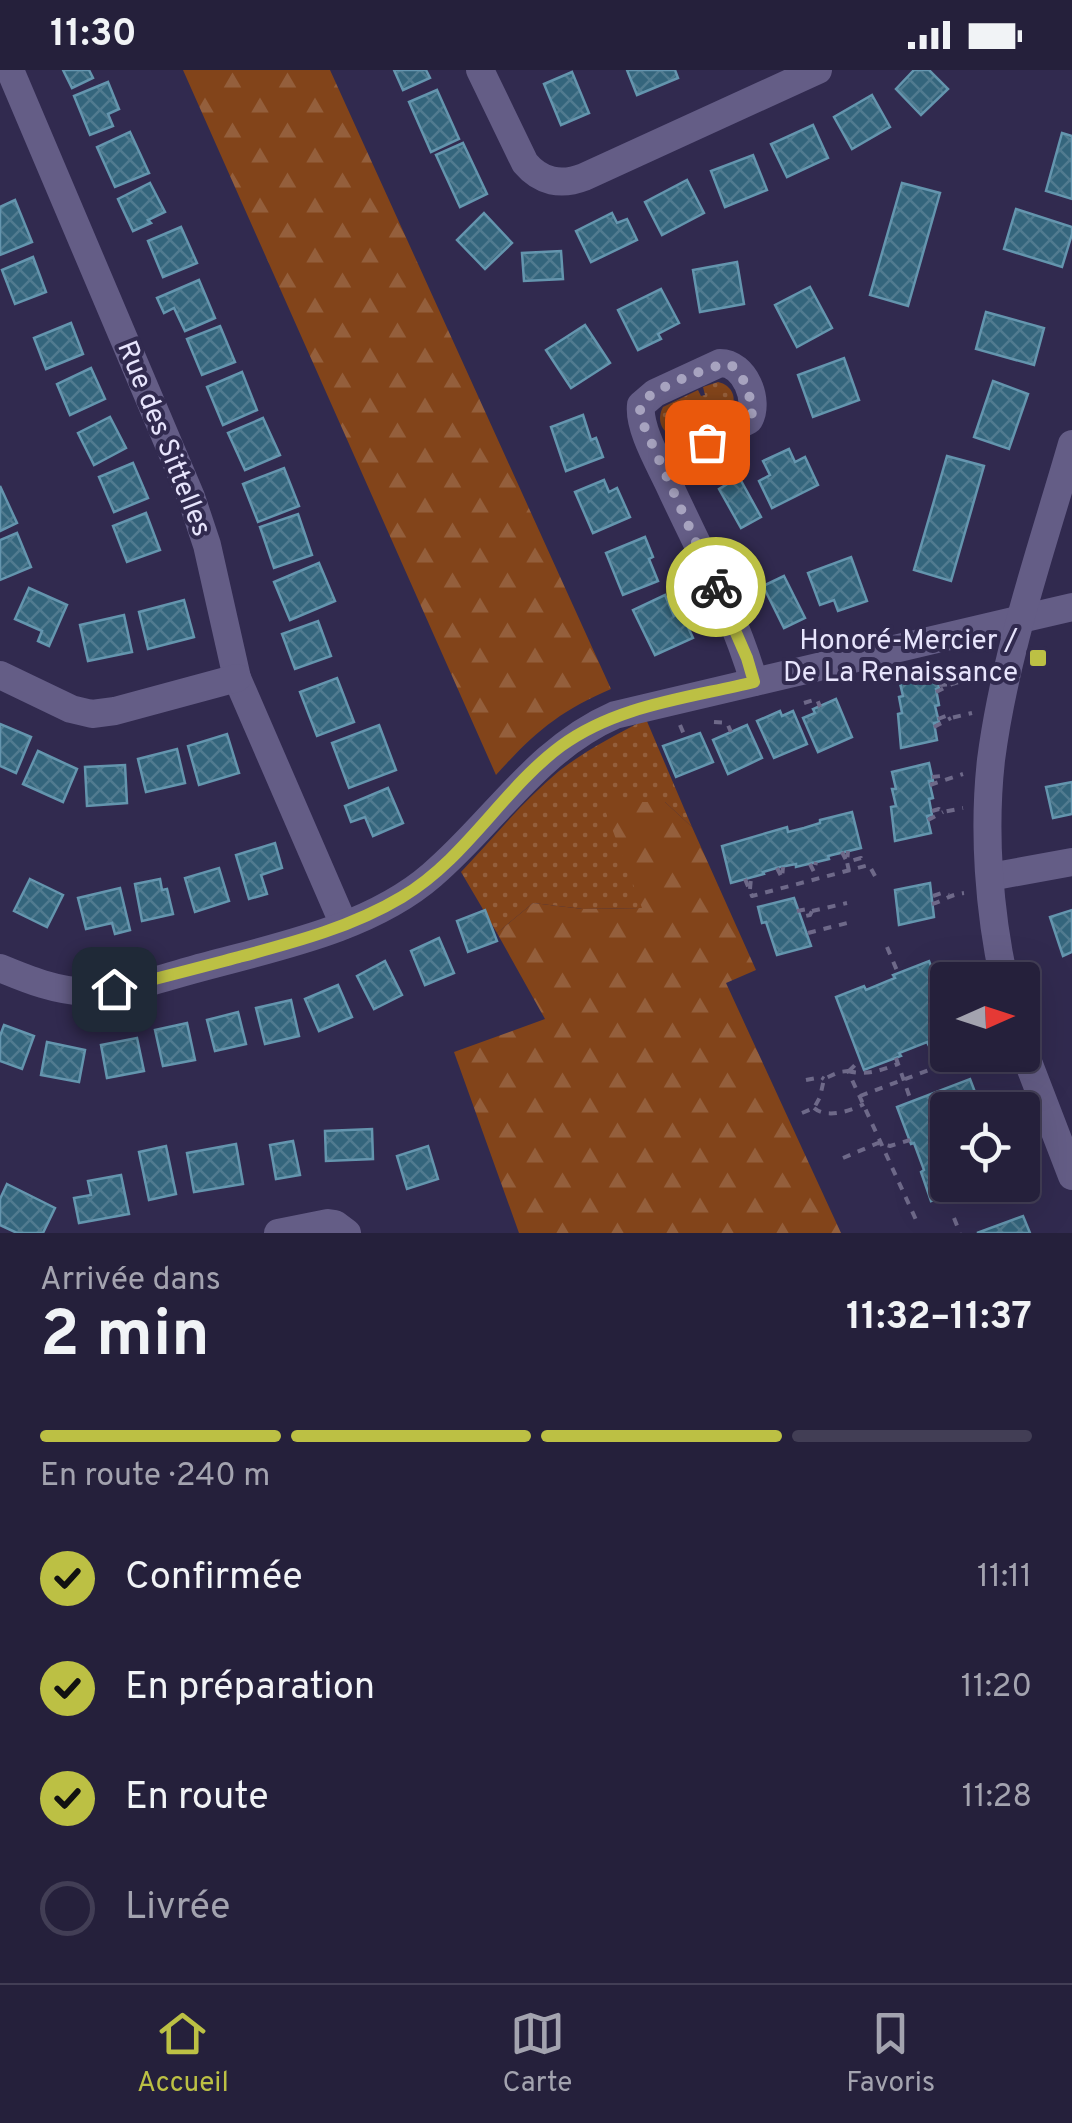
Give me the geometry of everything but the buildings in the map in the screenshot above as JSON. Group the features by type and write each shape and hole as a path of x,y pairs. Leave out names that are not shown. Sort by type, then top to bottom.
{"street":[{"name":"Rue des Sittelles","path":"10,70 190,497 207,545 238,678 344,925"},
{"path":"480,70 530,169 546,180 565,182 584,177 818,70"},
{"path":"1002,962 990,877 991,764 1002,695 1072,444"},
{"path":"661,465 743,648 754,682"},
{"path":"0,968 54,988 100,991 278,947 344,925 401,898 432,876 551,754 615,715 1072,606"},
{"path":"0,675 71,709 92,714 238,678"},
{"path":"990,877 1072,862"},
{"path":"1032,1072 1072,1176"},
{"path":"278,1233 328,1223 347,1233"}],"path":[{"path":"936,692 979,677"},
{"path":"939,684 952,684"},
{"path":"804,703 817,699 820,706"},
{"path":"934,727 972,713"},
{"path":"938,719 951,718"},
{"path":"714,722 727,723 730,732"},
{"path":"930,785 965,773"},
{"path":"932,777 945,778"},
{"path":"928,820 963,808"},
{"path":"932,811 944,812"},
{"path":"845,852 849,871"},
{"path":"847,862 861,858 864,867"},
{"path":"813,863 816,879"},
{"path":"748,878 752,896 870,866 874,876"},
{"path":"780,868 785,887"},
{"path":"932,896 966,892"},
{"path":"932,904 949,895"},
{"path":"797,911 846,903"},
{"path":"802,917 812,911"},
{"path":"808,932 851,922"},
{"path":"887,948 898,973"},
{"path":"848,1071 860,1060"},
{"path":"806,1080 824,1079 839,1072 877,1072 897,1060 911,1102"},
{"path":"860,1096 930,1070"},
{"path":"848,1071 917,1222"},
{"path":"802,1113 814,1108 824,1079"},
{"path":"814,1108 826,1114 864,1104"},
{"path":"843,1158 878,1143 890,1146 910,1140"},
{"path":"954,1218 960,1233"}],"green space":[{"path":"183,70 330,70 611,689 548,725 496,775"},
{"path":"718,382 732,393 729,411 677,436 664,430 660,417 663,407 698,390 701,396 705,395 703,387"},
{"path":"646,719 692,827 665,802 642,908 583,909 533,903 497,933 461,872 559,771"},
{"path":"602,802 665,802 692,827 756,970 726,983 841,1233 519,1233 454,1052 545,1019 497,933 533,903 583,909 642,908"}],"way so far":[{"path":"707,442 742,425 754,409 741,374 726,362 655,393 640,409 641,420 716,587"}],"place":[{"name":"Honoré-Mercier / De La Renaissance","path":"1038,658"}],"route":[{"path":"114,989 314,936 382,908 432,876 540,764 574,737 615,715 754,682 716,587"}]}
